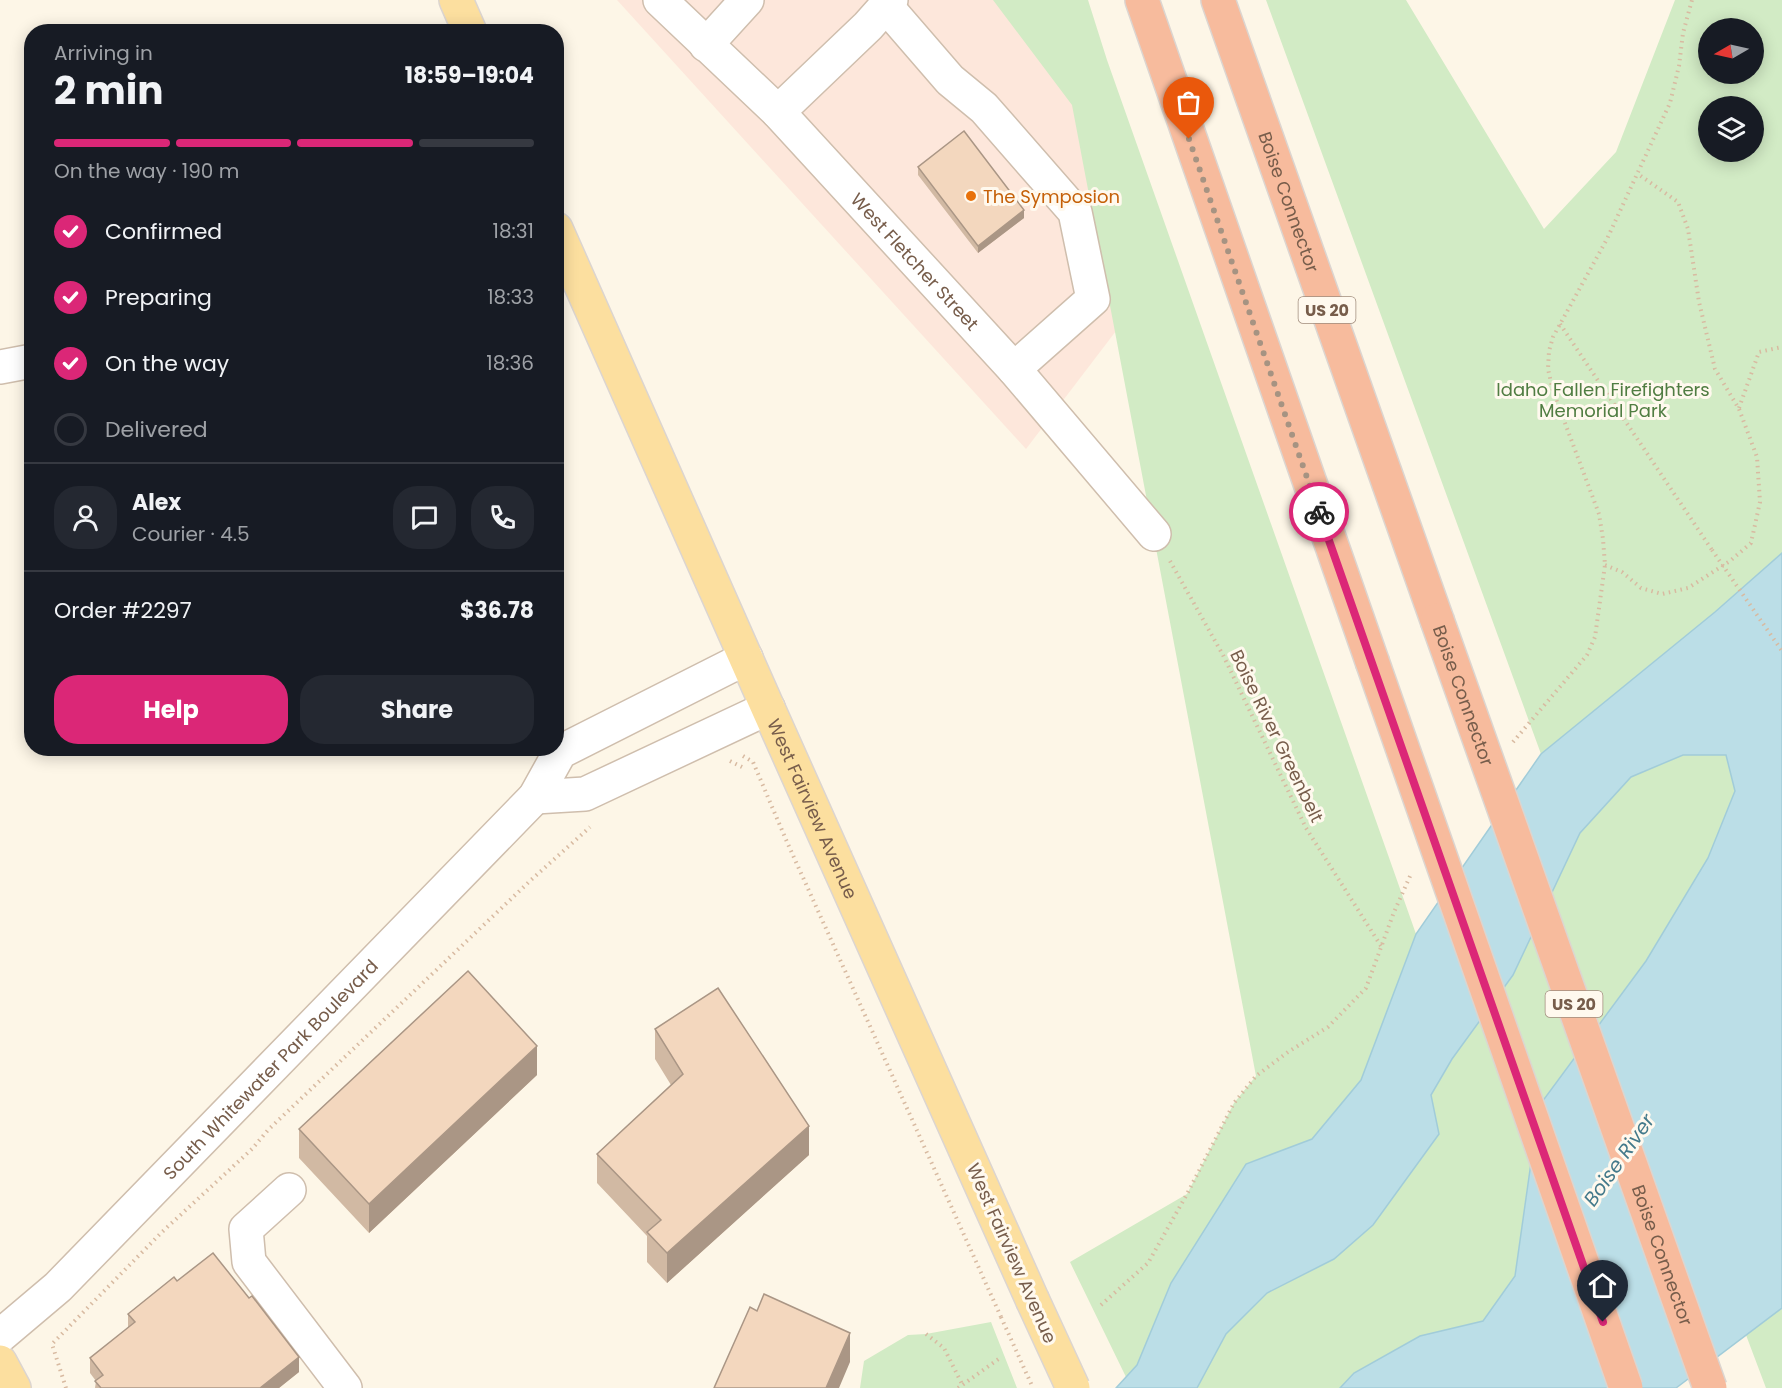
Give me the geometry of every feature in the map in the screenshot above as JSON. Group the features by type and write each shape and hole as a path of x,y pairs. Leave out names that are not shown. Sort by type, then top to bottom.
{"highway":[{"path":"1142,0 1626,1388"},
{"name":"Boise Connector","path":"1218,0 1710,1388"}],"main road":[{"path":"456,0 466,24"},
{"name":"West Fairview Avenue","path":"564,247 1073,1388"},
{"path":"0,1362 14,1388"}],"street":[{"name":"West Fletcher Street","path":"660,0 778,112 1014,369 1154,534"},
{"path":"706,45 747,0"},
{"path":"778,112 889,3 950,80 984,108 1076,212 1093,299 1014,369"},
{"path":"0,367 24,362"},
{"name":"South Whitewater Park Boulevard","path":"564,750 746,658"},
{"path":"536,797 585,794 768,708"},
{"name":"South Whitewater Park Boulevard","path":"0,1336 58,1287 536,797 558,756"},
{"path":"289,1190 246,1229 249,1263 345,1388"}],"path":[{"path":"1513,742 1587,655 1595,637 1605,565 1599,514 1553,391 1548,369 1549,351 1560,324 1597,259 1670,103 1679,66 1683,33 1692,0"},
{"path":"1605,565 1622,572 1641,588 1662,594 1688,588 1730,561 1750,543 1760,502 1757,457 1739,409 1715,369 1699,302 1688,229 1678,202 1638,174"},
{"path":"1560,324 1782,651"},
{"path":"1739,409 1759,352 1782,346"},
{"name":"Boise River Greenbelt","path":"1154,534 1223,655 1306,828 1381,946"},
{"path":"709,736 753,762 806,885 1033,1388"},
{"path":"66,1388 52,1344 162,1232 252,1149 276,1123 523,887 592,825"},
{"path":"1101,1305 1148,1263 1234,1103 1256,1076 1288,1052 1328,1027 1366,988 1412,872"},
{"path":"926,1334 944,1348 960,1386 1000,1358"}],"shaded area":[{"path":"617,0 1066,0 1148,289 1026,449"}],"green space":[{"path":"993,0 1088,0 1107,60 1416,934 1361,1080 1312,1139 1246,1164 1171,1283 1137,1365 1126,1377 1070,1262 1187,1194 1234,1103 1256,1076 1072,105"},
{"name":"Idaho Fallen Firefighters Memorial Park","path":"1266,0 1406,0 1544,229 1616,152 1675,0 1782,0 1782,553 1715,612 1541,754"},
{"path":"1683,755 1727,755 1736,791 1708,858 1646,961 1539,1106 1515,1276 1483,1321 1420,1336 1354,1373 1340,1388 1197,1388 1226,1334 1267,1293 1334,1259 1373,1225 1439,1134 1431,1095 1452,1059 1513,975 1580,833 1631,777"},
{"path":"1782,1308 1782,1388 1766,1388 1746,1335"},
{"path":"991,1322 1017,1388 860,1388 864,1361 908,1335"}],"water":[{"name":"Boise River","path":"1782,553 1782,1308 1676,1388 1340,1388 1354,1373 1420,1336 1483,1321 1515,1276 1539,1106 1646,961 1708,858 1735,791 1726,755 1683,755 1631,777 1580,833 1513,975 1452,1059 1431,1095 1439,1134 1373,1225 1334,1259 1267,1293 1226,1334 1197,1388 1116,1388 1137,1365 1171,1283 1246,1164 1312,1139 1361,1080 1416,934 1541,754 1715,612"}],"building":[{"name":"The Symposion","path":"964,131 1024,210 978,246 918,167"},
{"path":"468,971 537,1046 369,1204 299,1129"},
{"path":"718,988 809,1126 667,1253 647,1232 661,1220 597,1154 683,1074 655,1029"},
{"path":"213,1253 249,1298 252,1296 299,1357 260,1388 101,1388 95,1381 103,1375 90,1358 135,1322 128,1314 174,1277 177,1281"},
{"path":"764,1294 850,1333 826,1388 714,1388 750,1307 757,1311"}],"way so far":[{"path":"1189,139 1319,512"}],"place":[{"name":"The Symposion","path":"971,196"}],"route":[{"path":"1319,512 1603,1322"}]}
